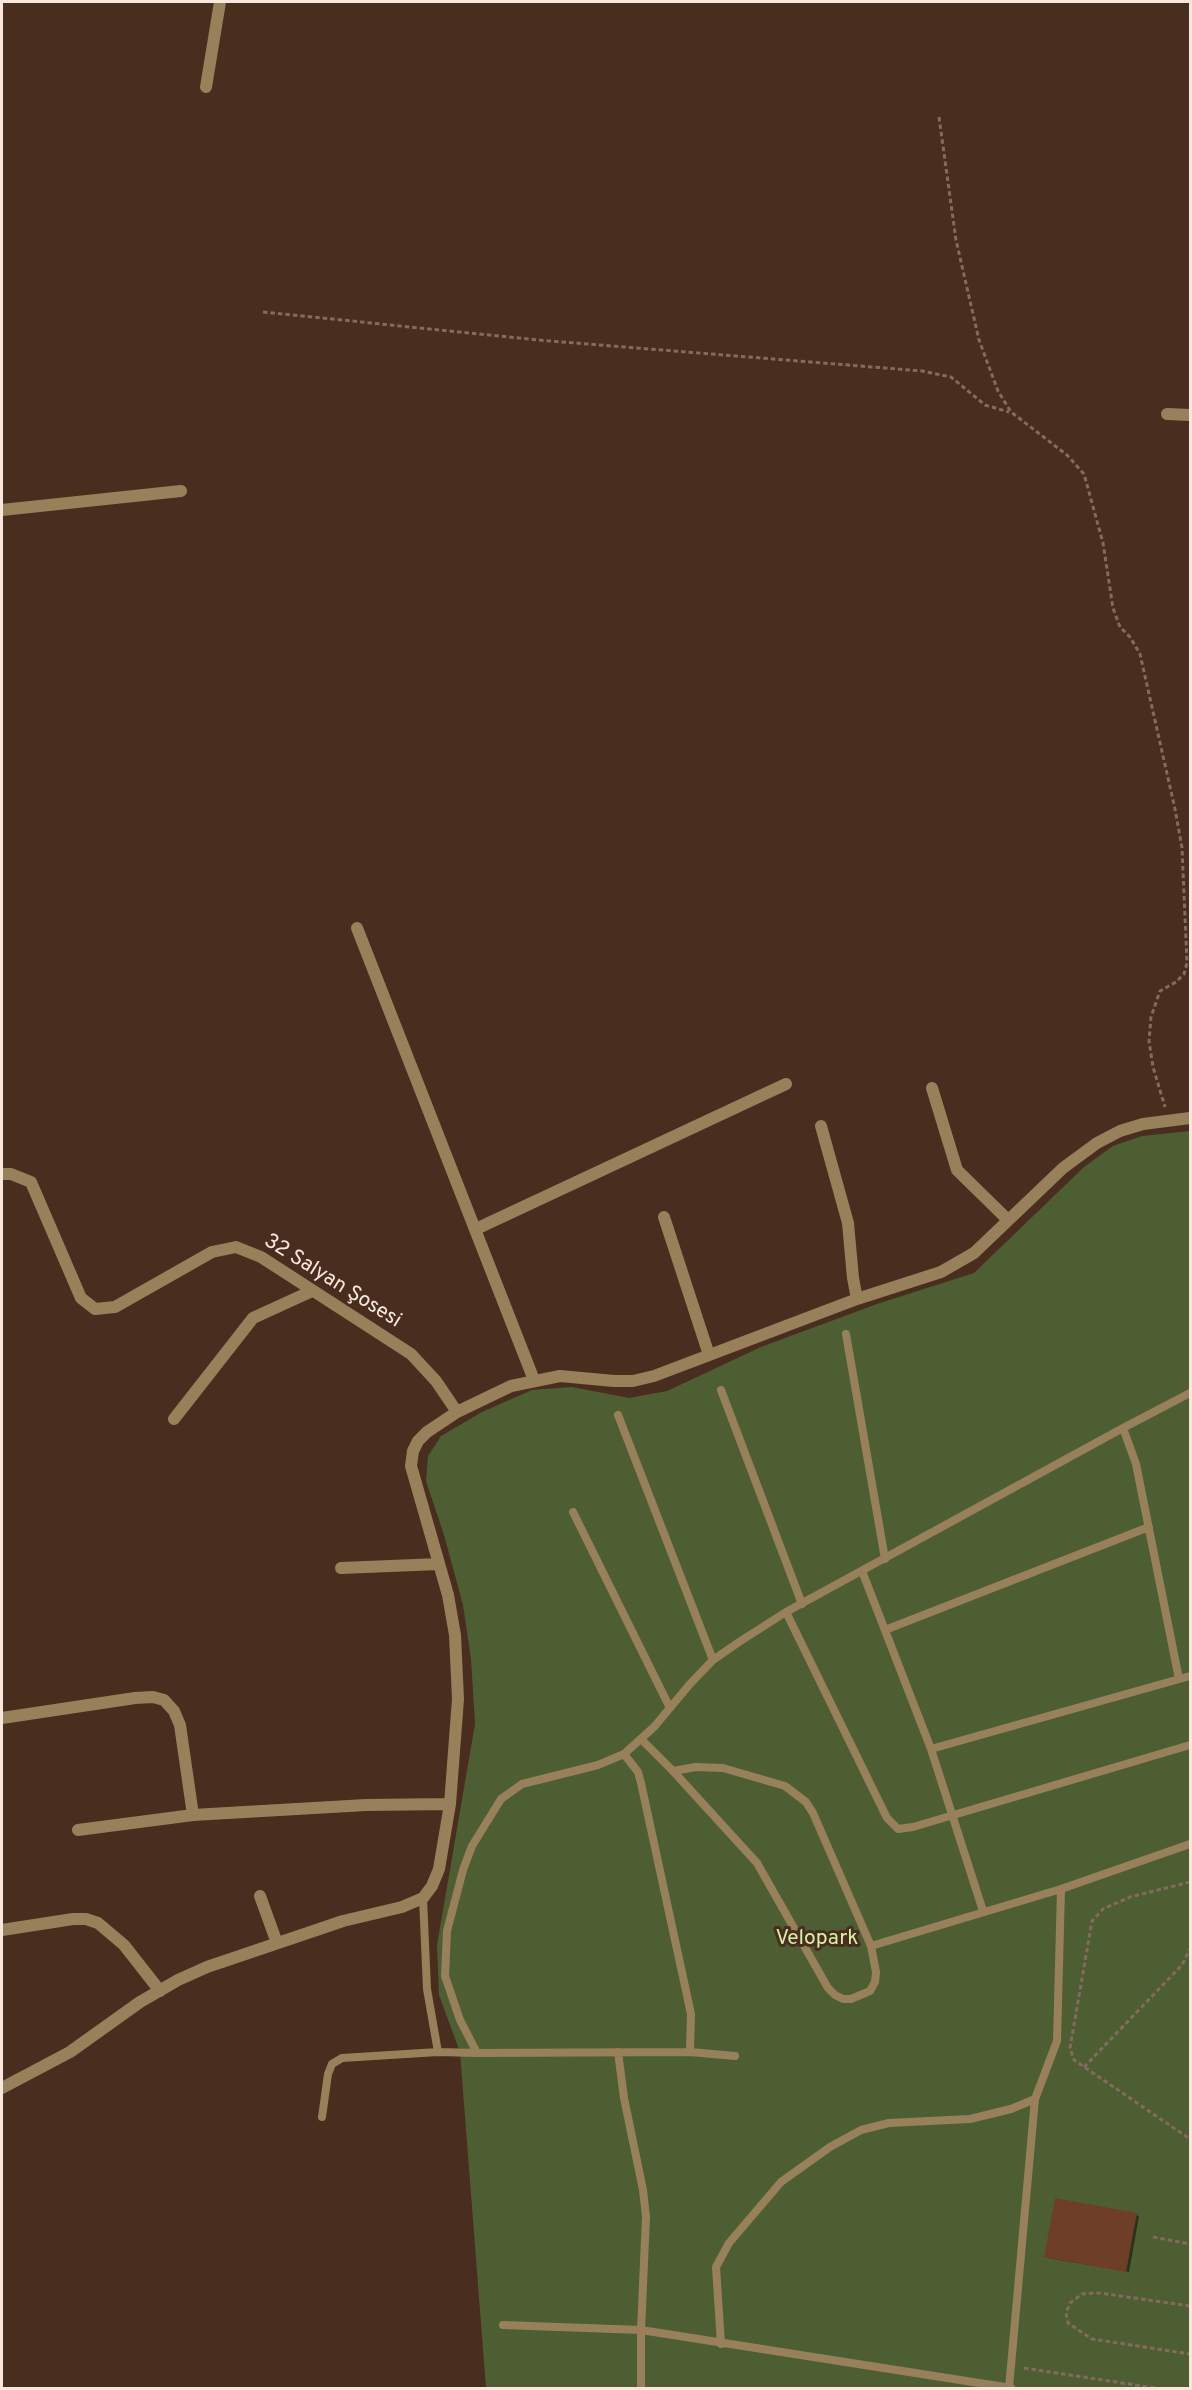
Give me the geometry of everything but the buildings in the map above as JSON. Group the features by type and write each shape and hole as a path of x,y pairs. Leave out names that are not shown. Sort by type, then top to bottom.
{"street":[{"path":"206,87 220,2"},
{"path":"1167,414 1191,415"},
{"path":"2,510 181,491"},
{"path":"357,928 534,1380"},
{"path":"476,1229 786,1084"},
{"path":"932,1088 957,1170 1008,1220"},
{"path":"2,2088 70,2052 160,1990 207,1967 364,1915 402,1907 423,1898 432,1886 439,1869 450,1804 457,1731 458,1670 448,1595 411,1466 413,1451 418,1441 427,1432 457,1412 492,1394 534,1380 560,1376 633,1381 654,1376 857,1299 941,1272 974,1253 1063,1168 1097,1143 1120,1131 1143,1124 1191,1118"},
{"path":"821,1126 848,1223 857,1299"},
{"name":"32 Salyan Şosesi","path":"2,1174 11,1173 31,1182 81,1298 94,1309 115,1307 212,1252 236,1247 261,1257 411,1354 436,1381 457,1412"},
{"path":"664,1217 709,1355"},
{"path":"174,1419 253,1318 312,1291"},
{"path":"341,1568 439,1564"},
{"path":"2,1718 135,1698 153,1697 164,1700 174,1711 180,1725 193,1815"},
{"path":"78,1830 193,1815 366,1805 450,1804"},
{"path":"260,1896 277,1943"},
{"path":"2,1930 73,1919 98,1923 124,1946 160,1990"}],"lane":[{"path":"846,1334 885,1559"},
{"path":"721,1390 802,1604"},
{"path":"477,2053 460,2020 445,1976 447,1931 463,1869 472,1846 508,1791 522,1784 598,1765 624,1754 642,1740 713,1660 786,1612 1191,1393"},
{"path":"618,1415 713,1660"},
{"path":"1123,1428 1136,1464 1179,1679"},
{"path":"573,1512 670,1708"},
{"path":"885,1630 1149,1527"},
{"path":"862,1571 931,1749 983,1911"},
{"path":"786,1612 891,1824 898,1829 906,1829 1191,1744"},
{"path":"931,1749 1191,1676"},
{"path":"642,1740 674,1771 757,1863 835,1995 843,1999 851,1999 870,1992 876,1982 871,1946 813,1813 797,1794 774,1782 723,1768 696,1767 674,1771"},
{"path":"624,1754 638,1772 641,1783 691,2014 690,2052"},
{"path":"871,1946 1061,1889 1191,1844"},
{"path":"503,2325 641,2330 1010,2388 1035,2099 1057,2040 1061,1889"},
{"path":"423,1898 427,1989 438,2052"},
{"path":"322,2117 328,2074 332,2064 342,2058 438,2052 690,2052 735,2056"},
{"path":"618,2052 646,2217 641,2388"},
{"path":"721,2344 716,2266 729,2243 781,2182 830,2147 861,2130 889,2123 970,2119 1011,2109 1035,2099"}],"path":[{"path":"939,117 956,240 979,340 998,391 1011,412 1067,455 1083,474 1103,543 1113,608 1120,627 1130,637 1140,654 1182,848 1187,963 1184,974 1176,982 1160,991 1151,1017 1149,1041 1153,1067 1169,1120"},
{"path":"263,312 550,341 922,371 951,377 985,405 1011,412"},
{"path":"1191,1882 1130,1897 1103,1909 1092,1921 1070,2048 1074,2060 1191,2139"},
{"path":"1084,2067 1182,1965 1191,1949"},
{"path":"1153,2237 1191,2244"},
{"path":"1191,2306 1100,2294 1082,2294 1070,2303 1066,2313 1068,2324 1092,2339 1191,2354"},
{"path":"1011,2366 1155,2388"}],"green space":[{"name":"Velopark","path":"1190,1131 1190,2388 486,2388 460,2052 439,1995 437,1945 475,1724 471,1659 463,1605 444,1535 426,1481 428,1456 441,1436 482,1412 532,1390 572,1387 629,1398 667,1391 761,1347 877,1304 974,1273 1084,1167 1113,1146 1142,1136"}]}
